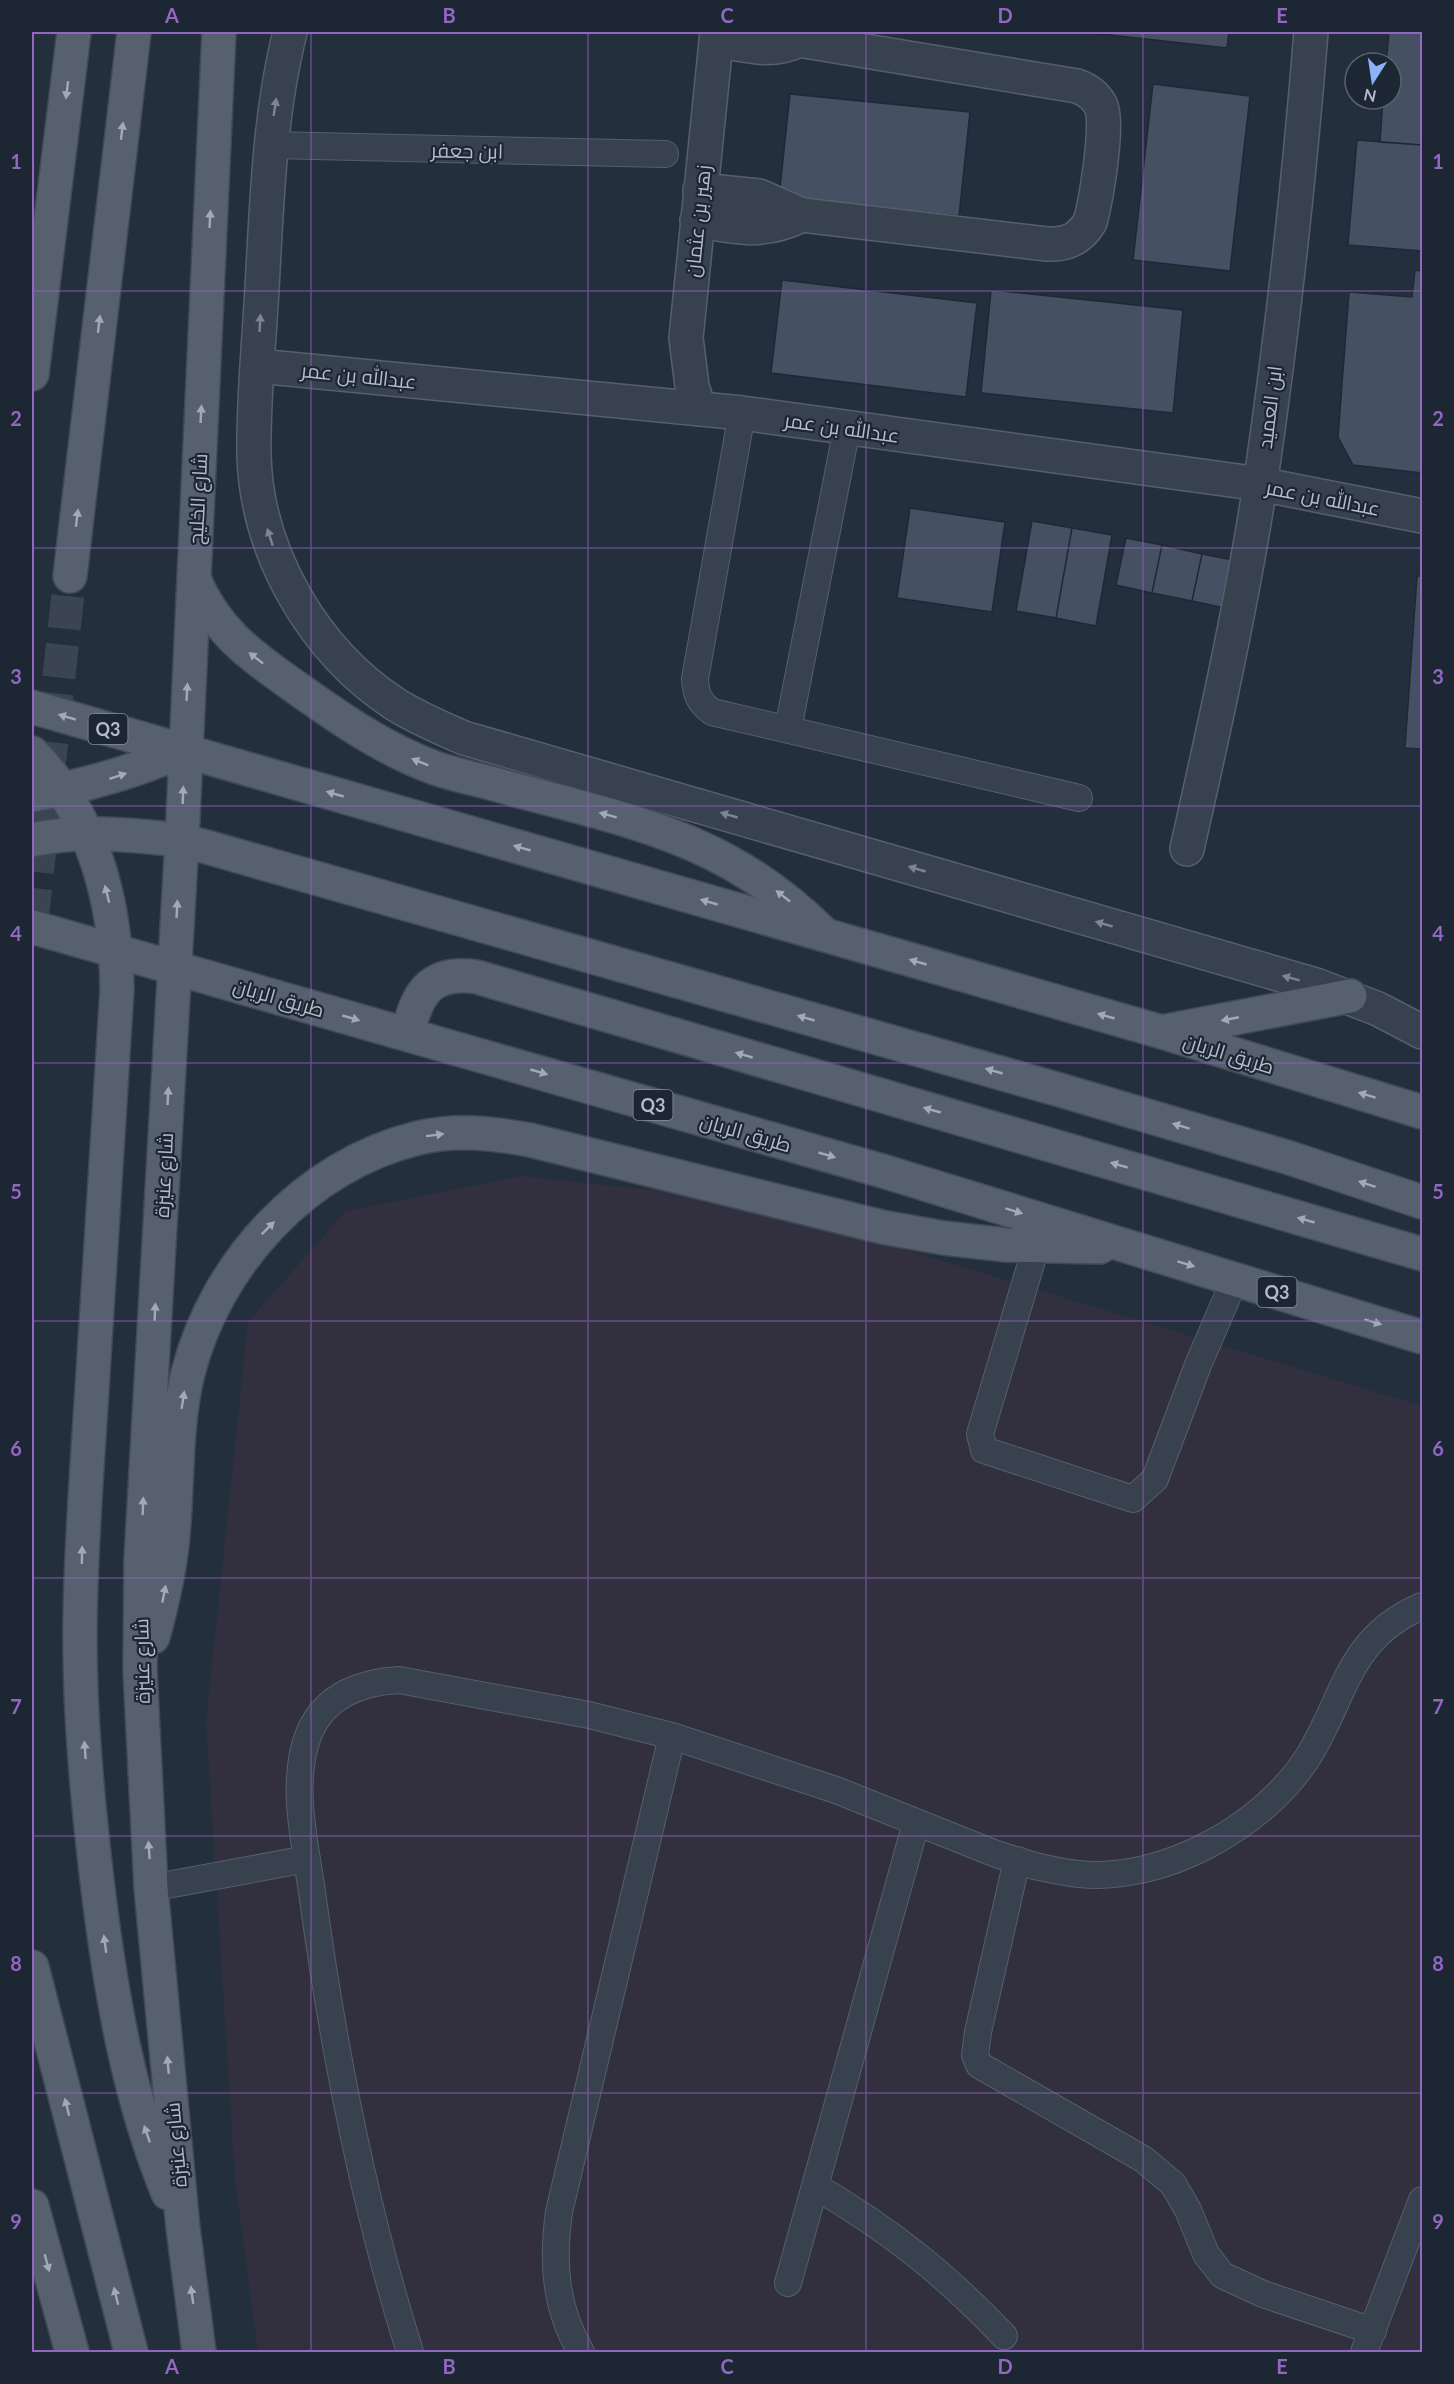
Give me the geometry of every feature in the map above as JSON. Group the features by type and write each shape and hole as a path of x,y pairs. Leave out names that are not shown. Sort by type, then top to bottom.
{"main road":[{"path":"32,374 74,32"},
{"path":"70,576 134,32"},
{"name":"شارع الخليج","path":"174,967 182,840 184,750 219,32"},
{"path":"193,577 204,601 236,643 334,715 384,746 437,768 636,823 706,848 771,886 826,936"},
{"name":"طريق الريان","path":"32,706 1162,1032 1422,1112"},
{"path":"46,792 144,768 184,750"},
{"path":"32,753 46,792 86,834 101,871 111,911 117,952 116,1011 82,1527 80,1625 83,1723 95,1866 113,1997 124,2056 159,2172 183,2228"},
{"path":"32,840 86,834 133,835 182,840 1060,1090 1290,1158 1422,1202"},
{"name":"طريق الريان","path":"32,927 897,1175 1422,1337"},
{"name":"شارع عنيزة","path":"174,967 146,1448 140,1670 151,1888 183,2228 200,2352"},
{"path":"408,1034 412,1012 426,989 450,976 477,977 1422,1254"},
{"path":"1162,1032 1350,996"},
{"path":"140,1670 159,1615 169,1570 182,1405 188,1373 210,1311 244,1255 266,1229 310,1190 344,1167 380,1149 419,1137 456,1133 493,1134 530,1140 882,1227 944,1238 1036,1247 1131,1246"},
{"path":"32,1967 130,2352"},
{"path":"32,2206 72,2352"}],"street":[{"path":"290,32 281,67 270,146 254,458 258,492 276,558 292,591 329,645 364,680 395,704 464,738 1350,996 1422,1032"},
{"name":"ابن العميد","path":"1187,849 1238,607 1260,484 1300,166 1311,32"},
{"path":"698,205 759,196 802,215 1047,244 1067,243 1085,231 1090,222 1104,119 1096,98 1088,90 1077,86 796,36 789,45 768,48 717,36"},
{"name":"زهير بن عثمان","path":"699,409 692,386 686,338 717,36"},
{"name":"عبدالله بن عمر","path":"258,366 742,414 1260,484 1422,516"}],"lane":[{"name":"ابن جعفر","path":"270,146 665,154"},
{"path":"742,414 695,679 696,692 702,704 712,712 1079,798"},
{"path":"789,729 847,428"},
{"path":"1036,1247 980,1434 984,1450 1133,1499 1155,1479 1198,1365 1235,1279"},
{"path":"410,2352 371,2210 342,2075 300,1804 304,1750 310,1729 338,1697 357,1686 377,1681 421,1682 589,1715 672,1736 836,1790 916,1823 1017,1860 1081,1875 1125,1872 1168,1862 1209,1845 1238,1827 1280,1792 1307,1757 1328,1718 1342,1684 1361,1652 1383,1629 1422,1606"},
{"path":"581,2352 561,2309 555,2276 554,2244 562,2201 672,1736"},
{"path":"788,2283 916,1823"},
{"path":"151,1888 307,1859"},
{"path":"1017,1860 978,2032 975,2055 979,2065 1143,2159 1173,2184 1188,2210 1206,2254 1222,2275 1369,2342 1422,2200"},
{"path":"815,2186 897,2238 949,2281 1004,2337"}],"shaded area":[{"path":"521,1176 741,1200 1422,1406 1422,2352 258,2352 235,2179 206,1722 248,1322 346,1211"}],"building":[{"path":"1083,32 1229,32 1227,48"},
{"path":"1389,32 1422,32 1422,145 1380,142 1382,111 1403,111 1403,51 1387,51"},
{"path":"1153,84 1250,96 1230,271 1133,260"},
{"path":"790,94 970,112 959,216 779,197"},
{"path":"1357,140 1422,145 1422,251 1348,245"},
{"path":"1415,270 1422,271 1422,473 1353,465 1338,437 1349,292 1412,297"},
{"path":"782,280 977,303 966,397 771,373"},
{"path":"991,290 1183,310 1173,413 981,393"},
{"path":"910,508 1005,522 992,612 897,598"},
{"path":"1032,521 1072,528 1056,618 1016,611"},
{"path":"1072,528 1112,535 1096,626 1056,618"},
{"path":"1126,538 1162,545 1152,593 1116,585"},
{"path":"1162,545 1202,554 1192,601 1152,593"},
{"path":"1202,554 1238,561 1229,609 1192,601"},
{"path":"1417,576 1422,576 1422,749 1405,748"}],"tunnel":[{"path":"32,921 70,576"}]}
